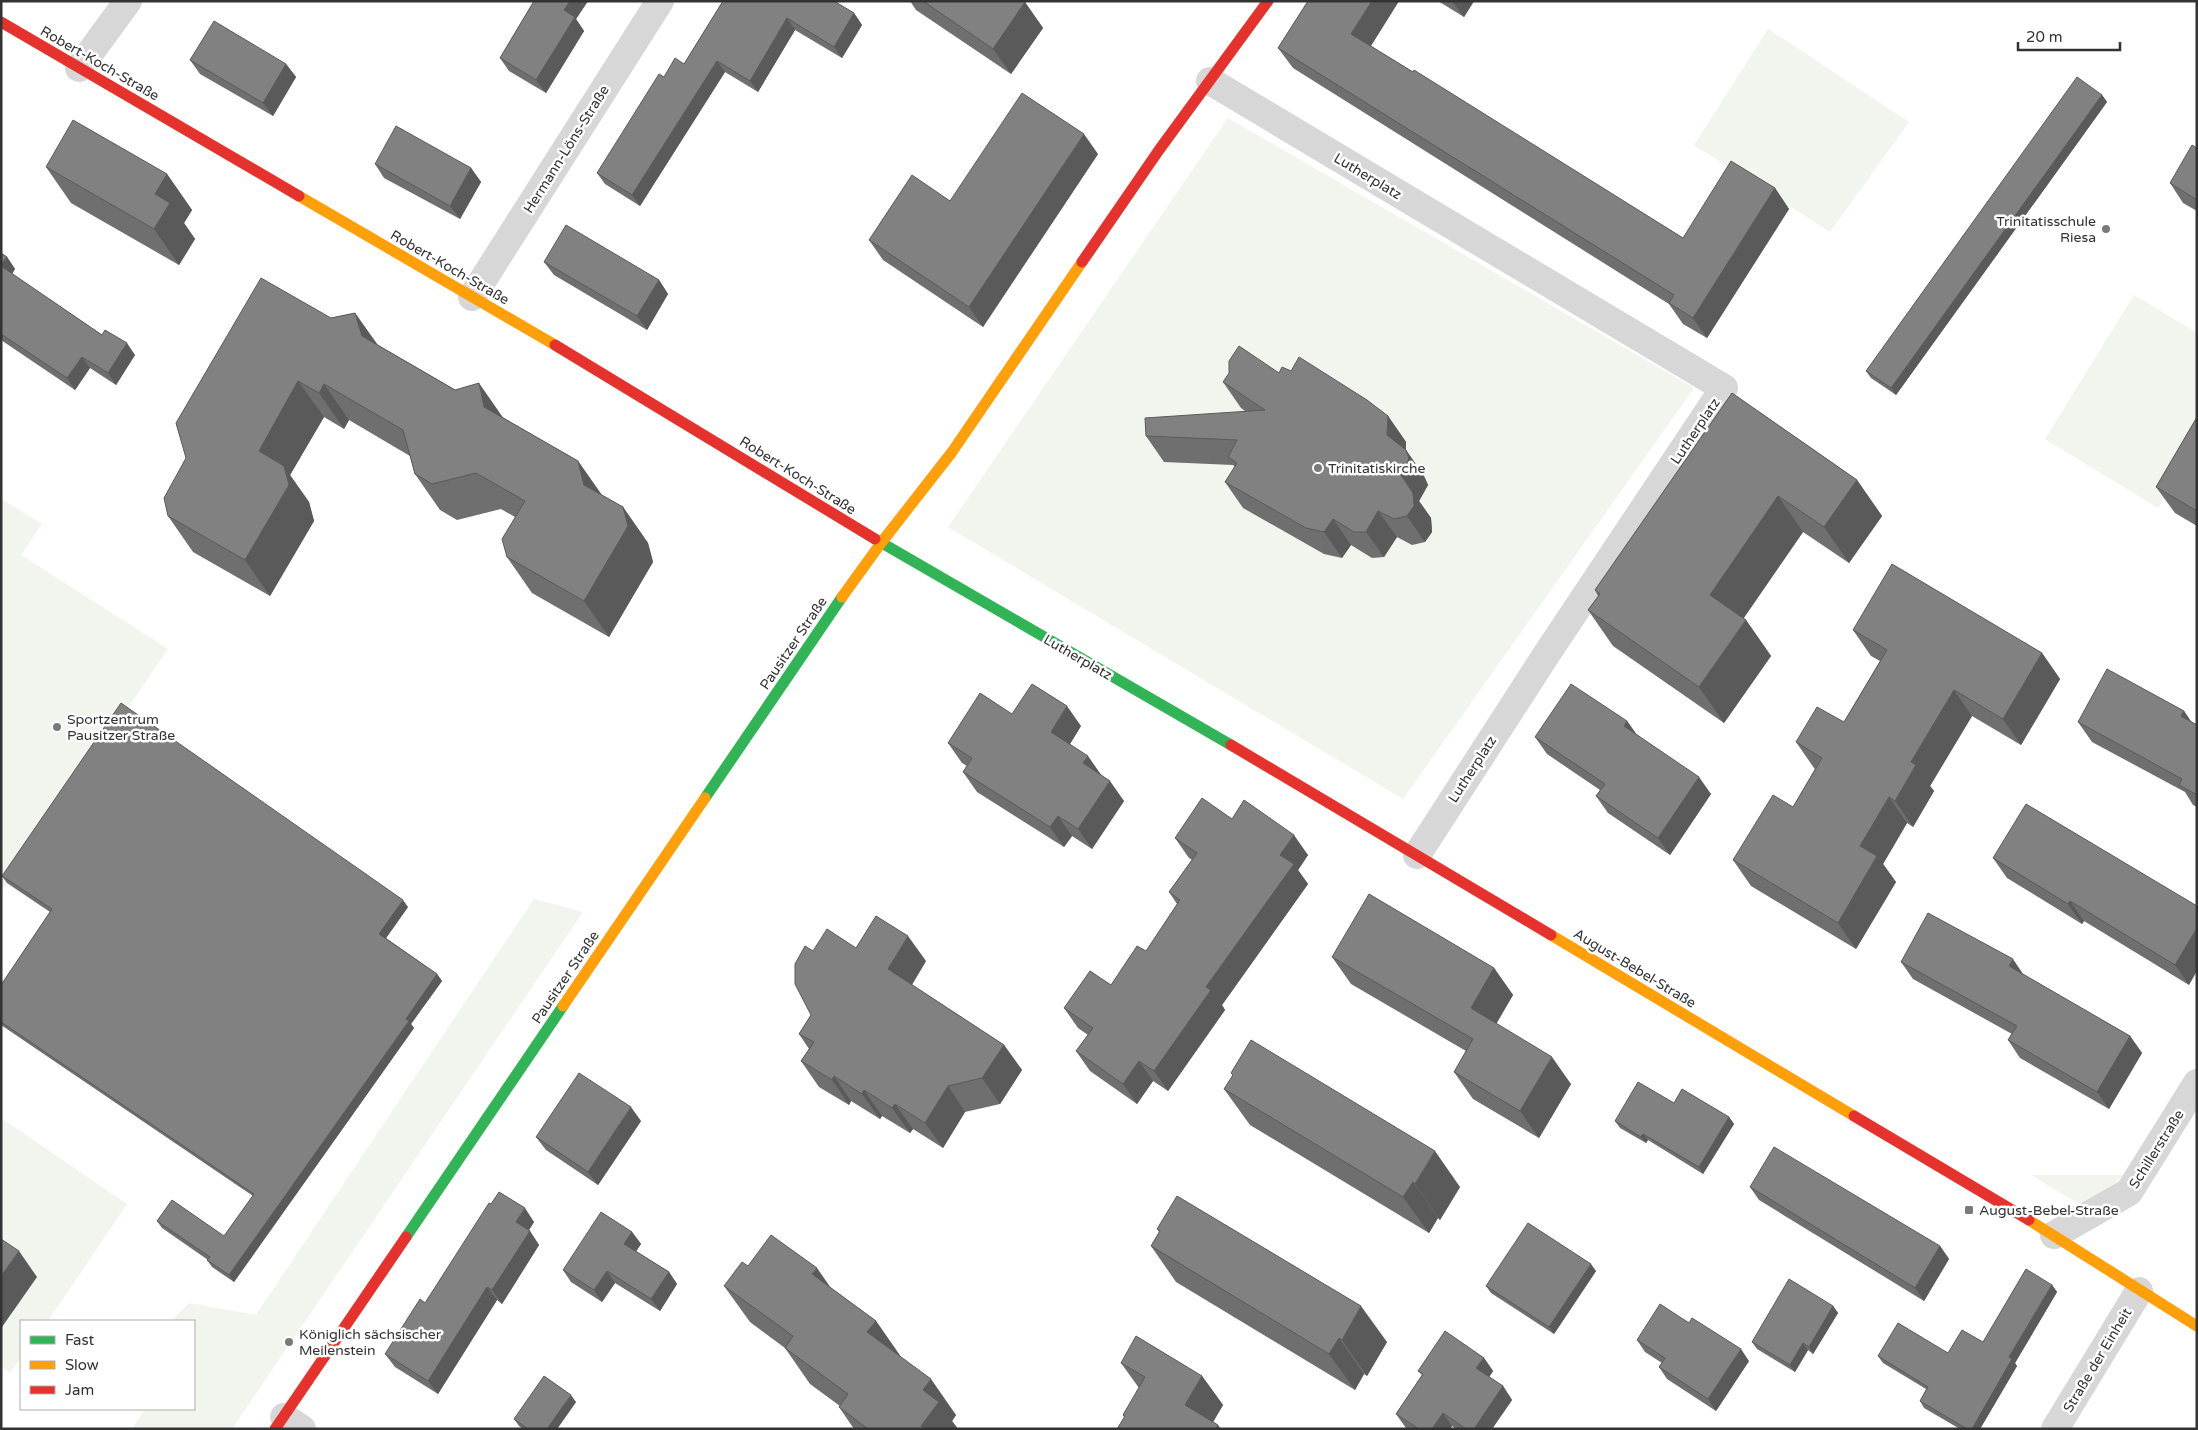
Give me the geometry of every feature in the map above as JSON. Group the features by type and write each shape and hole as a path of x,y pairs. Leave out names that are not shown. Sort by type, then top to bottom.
{"street":[{"path":"79,68 128,1"},
{"name":"Hermann-Löns-Straße","path":"472,297 660,1"},
{"path":"881,543 952,452 1158,150 1268,1"},
{"name":"Robert-Koch-Straße","path":"1,22 602,372 881,543"},
{"name":"Lutherplatz","path":"881,543 1233,746 1416,855 1546,655 1724,388 1210,81"},
{"name":"Pausitzer Straße","path":"287,1425 881,543"},
{"name":"August-Bebel-Straße","path":"1416,855 2054,1236 2197,1326"},
{"name":"Schillerstraße","path":"2054,1236 2129,1192 2197,1083"},
{"name":"Straße der Einheit","path":"2055,1429 2139,1290"}],"shaded area":[{"path":"1768,29 1909,122 1830,232 1694,145"},
{"path":"1228,118 1694,388 1403,799 948,527"},
{"path":"2134,295 2197,333 2197,445 2158,508 2045,439"},
{"name":"Sportzentrum Pausitzer Straße","path":"1,499 42,524 21,555 168,649 1,892"},
{"path":"534,899 583,912 232,1429 132,1429 144,1410 195,1410 195,1320 172,1320 189,1303 256,1315"},
{"path":"1,1118 127,1204 49,1320 20,1320 20,1359 10,1373 1,1366"},
{"path":"2031,1175 2124,1175 2107,1191 2079,1204"}],"building":[{"path":"534,1 570,1 564,10 575,17 536,80 500,58"},
{"path":"723,1 834,1 854,13 834,47 787,18 750,81 717,61 632,195 597,173 659,74 664,77 675,58 684,64"},
{"path":"923,1 1024,1 1025,2 993,49"},
{"path":"1308,1 1372,1 1351,34 1413,72 1414,70 1683,238 1731,161 1775,188 1693,318 1669,303 1674,295 1278,48"},
{"path":"214,21 286,64 263,103 190,60"},
{"path":"2077,77 2102,95 1891,388 1866,371"},
{"path":"1022,93 1084,134 969,307 869,240 912,175 950,201"},
{"path":"73,120 167,174 155,194 170,203 154,229 46,167"},
{"path":"396,126 471,168 450,206 375,164"},
{"path":"2192,145 2197,148 2197,200 2170,183"},
{"path":"566,225 659,280 637,316 544,262"},
{"path":"1,253 7,257 1,265"},
{"path":"1,266 102,335 105,330 127,343 108,373 82,357 67,378 1,334"},
{"path":"261,278 331,318 355,313 362,336 455,390 479,383 484,407 578,461 584,485 623,507 628,526 584,601 507,557 502,539 525,501 476,473 432,484 415,474 403,430 324,384 319,393 298,381 259,451 284,466 289,485 245,560 168,516 164,498 186,458 176,423"},
{"name":"Trinitatiskirche","path":"1239,346 1279,373 1282,367 1291,371 1299,357 1367,400 1388,416 1387,435 1406,450 1409,459 1401,475 1413,493 1414,506 1407,516 1394,519 1378,511 1366,532 1354,532 1333,519 1324,532 1306,528 1225,482 1237,463 1228,457 1237,440 1146,436 1145,418 1265,410 1223,382 1229,373 1229,361"},
{"path":"1732,393 1857,480 1824,527 1778,496 1710,595 1746,620 1699,687 1588,610 1600,594 1595,590"},
{"path":"2197,417 2197,511 2156,487"},
{"path":"1892,564 2042,653 2003,719 1954,690 1911,762 1916,765 1895,801 1889,797 1860,846 1877,856 1838,923 1733,860 1773,795 1793,807 1822,758 1796,742 1817,707 1844,722 1887,650 1853,630"},
{"path":"2107,669 2184,711 2181,716 2197,725 2197,795 2179,785 2182,779 2078,722"},
{"path":"1032,684 1067,706 1051,732 1088,756 1083,763 1110,781 1078,829 1058,816 1050,827 963,772 972,758 948,743 980,693 1012,714"},
{"path":"1571,684 1627,721 1624,726 1699,777 1658,838 1596,796 1605,784 1535,737"},
{"path":"121,703 403,900 379,934 437,974 406,1019 409,1021 229,1275 207,1260 210,1257 157,1221 172,1200 224,1236 254,1194 1,1022 1,985 52,909 2,876"},
{"path":"1202,798 1232,819 1244,800 1294,835 1280,855 1294,864 1206,987 1211,990 1154,1071 1139,1061 1123,1084 1076,1051 1093,1028 1064,1008 1090,971 1111,985 1137,946 1146,951 1180,900 1169,892 1197,853 1175,838"},
{"path":"2026,804 2197,906 2197,928 2175,965 2070,901 2068,904 1993,858"},
{"path":"1369,894 1494,968 1471,1008 1552,1057 1520,1111 1454,1072 1473,1039 1332,957"},
{"path":"1928,913 2013,959 2009,966 2130,1036 2097,1092 2008,1040 2017,1026 1901,962"},
{"path":"876,916 908,936 888,969 1004,1045 982,1078 948,1086 925,1123 895,1104 892,1108 864,1090 862,1094 834,1076 832,1080 801,1061 814,1042 799,1034 811,1015 795,984 795,964 805,946 813,951 827,929 856,948"},
{"path":"1251,1040 1435,1151 1415,1184 1413,1182 1403,1197 1224,1089 1233,1075 1231,1073"},
{"path":"579,1073 631,1107 588,1172 536,1137"},
{"path":"1638,1082 1674,1103 1682,1089 1729,1117 1699,1167 1643,1134 1641,1137 1615,1121"},
{"path":"1774,1147 1940,1246 1915,1288 1750,1187"},
{"path":"499,1192 525,1208 516,1222 530,1231 492,1290 487,1287 428,1381 385,1354 420,1299 425,1303 489,1203 491,1204"},
{"path":"1177,1196 1361,1306 1342,1340 1339,1338 1329,1354 1151,1246 1160,1231 1157,1229"},
{"path":"601,1212 632,1232 624,1244 669,1272 651,1299 607,1271 594,1290 563,1270"},
{"path":"1528,1223 1591,1264 1549,1327 1486,1286"},
{"path":"771,1235 817,1268 812,1274 876,1321 867,1332 931,1379 923,1390 939,1402 921,1426 925,1429 868,1429 839,1407 848,1394 785,1348 793,1336 724,1286 742,1262 748,1266"},
{"path":"1,1239 19,1251 1,1276"},
{"path":"2026,1269 2052,1285 2009,1357 2012,1359 1972,1429 1967,1429 1920,1401 1928,1387 1878,1356 1898,1323 1948,1353 1962,1330 1983,1342"},
{"path":"1789,1279 1833,1306 1809,1347 1803,1343 1790,1365 1752,1342"},
{"path":"1660,1304 1689,1323 1692,1318 1741,1349 1708,1399 1659,1367 1665,1358 1637,1340"},
{"path":"1445,1331 1484,1358 1476,1368 1503,1386 1474,1429 1466,1429 1443,1413 1432,1429 1419,1429 1396,1414 1423,1374 1418,1371"},
{"path":"1136,1336 1202,1376 1185,1405 1218,1425 1215,1429 1117,1429 1145,1377 1121,1363"},
{"path":"544,1376 571,1395 547,1429 528,1429 514,1419"}],"traffic: fast":[{"path":"875,539 1231,745"},
{"path":"705,798 842,597"},
{"path":"406,1237 563,1006"}],"traffic: slow":[{"path":"299,196 555,345"},
{"path":"842,597 881,543 952,452 1082,262"},
{"path":"563,1006 705,798"},
{"path":"1551,935 1854,1116"},
{"path":"2029,1220 2197,1326"}],"traffic: jam":[{"path":"1082,262 1159,150 1268,1"},
{"path":"1,22 299,196"},
{"path":"555,345 875,539"},
{"path":"1231,745 1551,935"},
{"path":"1854,1116 2029,1220"},
{"path":"275,1429 406,1237"}],"place":[{"name":"Trinitatisschule Riesa","path":"2106,229"},
{"name":"Trinitatiskirche","path":"1318,468"},
{"name":"Sportzentrum Pausitzer Straße","path":"57,727"},
{"name":"August-Bebel-Straße","path":"1969,1210"},
{"name":"Königlich sächsischer Meilenstein","path":"289,1342"}]}
